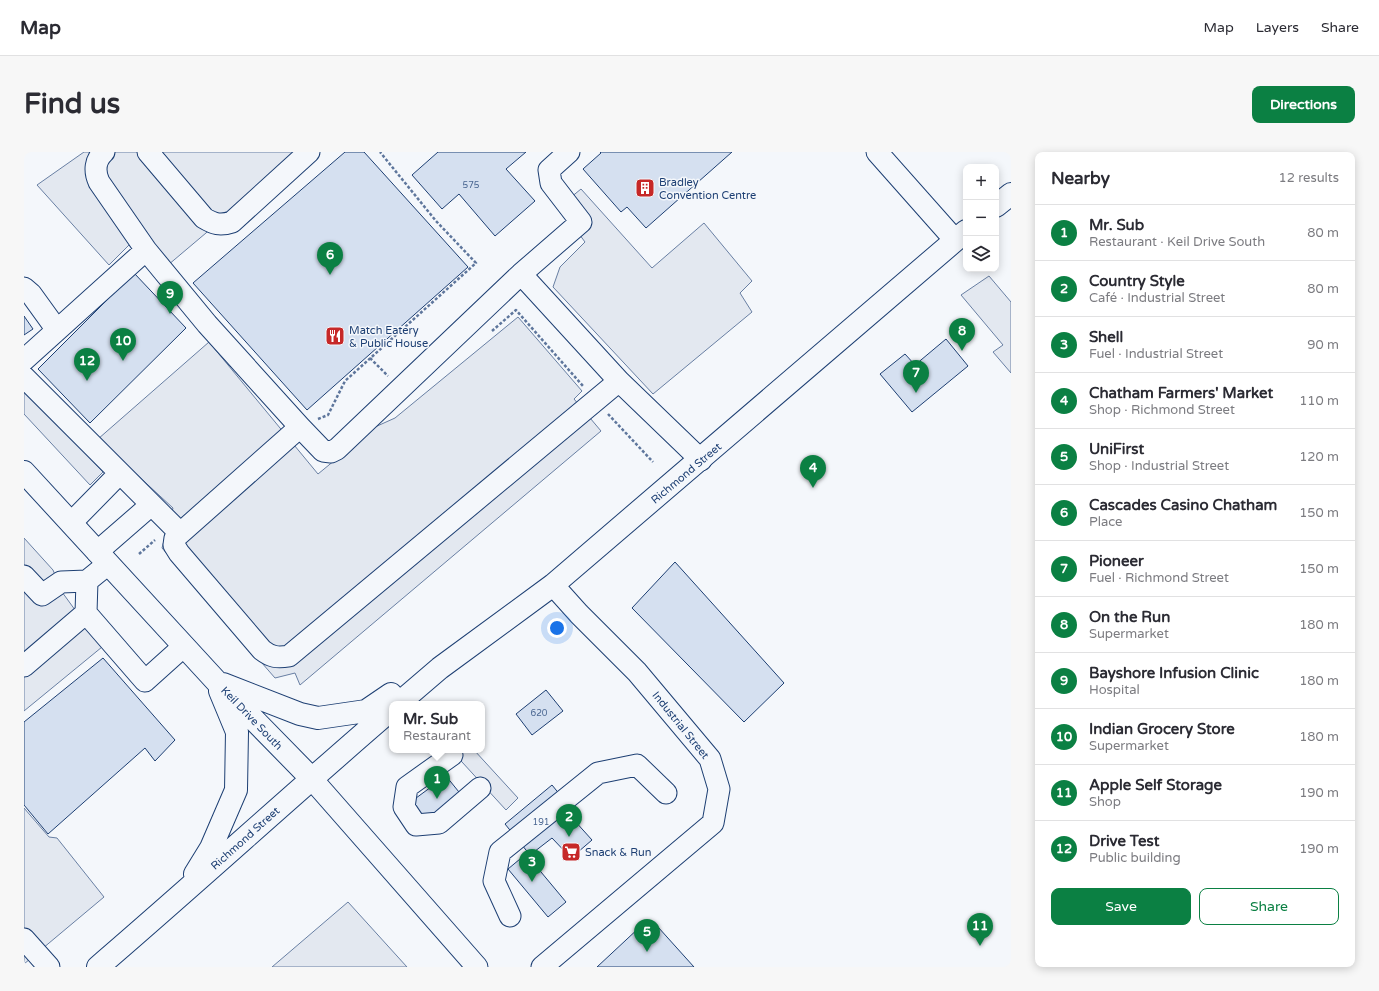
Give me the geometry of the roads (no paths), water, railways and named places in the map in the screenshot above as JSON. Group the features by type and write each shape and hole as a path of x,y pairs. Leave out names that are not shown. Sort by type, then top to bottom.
{"main road":[{"path":"999,204 1011,194"},
{"name":"Richmond Street","path":"402,701 440,668 554,585 960,236"},
{"name":"Keil Drive South","path":"24,472 217,682 311,778"},
{"path":"217,682 300,714 318,718 366,711 390,695 440,668"},
{"path":"179,898 211,848 236,790 237,732 217,682"},
{"name":"Richmond Street","path":"98,967 179,898 311,778 389,712"}],"street":[{"path":"104,152 96,163 96,174 99,182 146,250 207,324 306,424 323,451 331,452 341,445 401,389 521,274 581,222 551,183 549,170 569,152"},
{"path":"148,152 204,218 213,223 222,225 232,222 309,152"},
{"path":"877,152 960,236"},
{"path":"24,360 146,250"},
{"path":"521,274 619,381 701,460"},
{"path":"24,288 32,294 57,330"},
{"path":"24,377 180,533"},
{"path":"306,424 180,533 175,538 174,545 179,553 262,650 271,656 281,658 289,656 619,381"},
{"path":"71,523 120,473"},
{"path":"151,504 103,558 87,581 86,613 145,681 184,646"},
{"path":"24,576 42,595 61,582 87,581"},
{"name":"Industrial Street","path":"542,967 713,823 719,789 710,759 637,672 579,614 554,585"},
{"path":"24,666 86,613"},
{"path":"452,756 407,787 404,807 416,825 439,823 480,788"},
{"path":"510,916 494,881 500,852 598,773 637,765 666,793"},
{"name":"Keil Drive South","path":"311,778 477,967"},
{"path":"24,939 49,967"}],"place":[{"name":"Bradley Convention Centre","path":"645,188"},
{"name":"Cascades Casino Chatham","path":"330,275"},
{"name":"Bayshore Infusion Clinic","path":"170,314"},
{"name":"Match Eatery & Public House","path":"335,336"},
{"name":"On the Run","path":"962,351"},
{"name":"Indian Grocery Store","path":"123,361"},
{"name":"Drive Test","path":"87,381"},
{"name":"Pioneer","path":"916,393"},
{"name":"Chatham Farmers' Market","path":"813,488"},
{"name":"Mr. Sub","path":"437,799"},
{"name":"Country Style","path":"569,837"},
{"name":"Snack & Run","path":"571,852"},
{"name":"Shell","path":"532,882"},
{"name":"Apple Self Storage","path":"980,946"},
{"name":"UniFirst","path":"647,952"}]}
